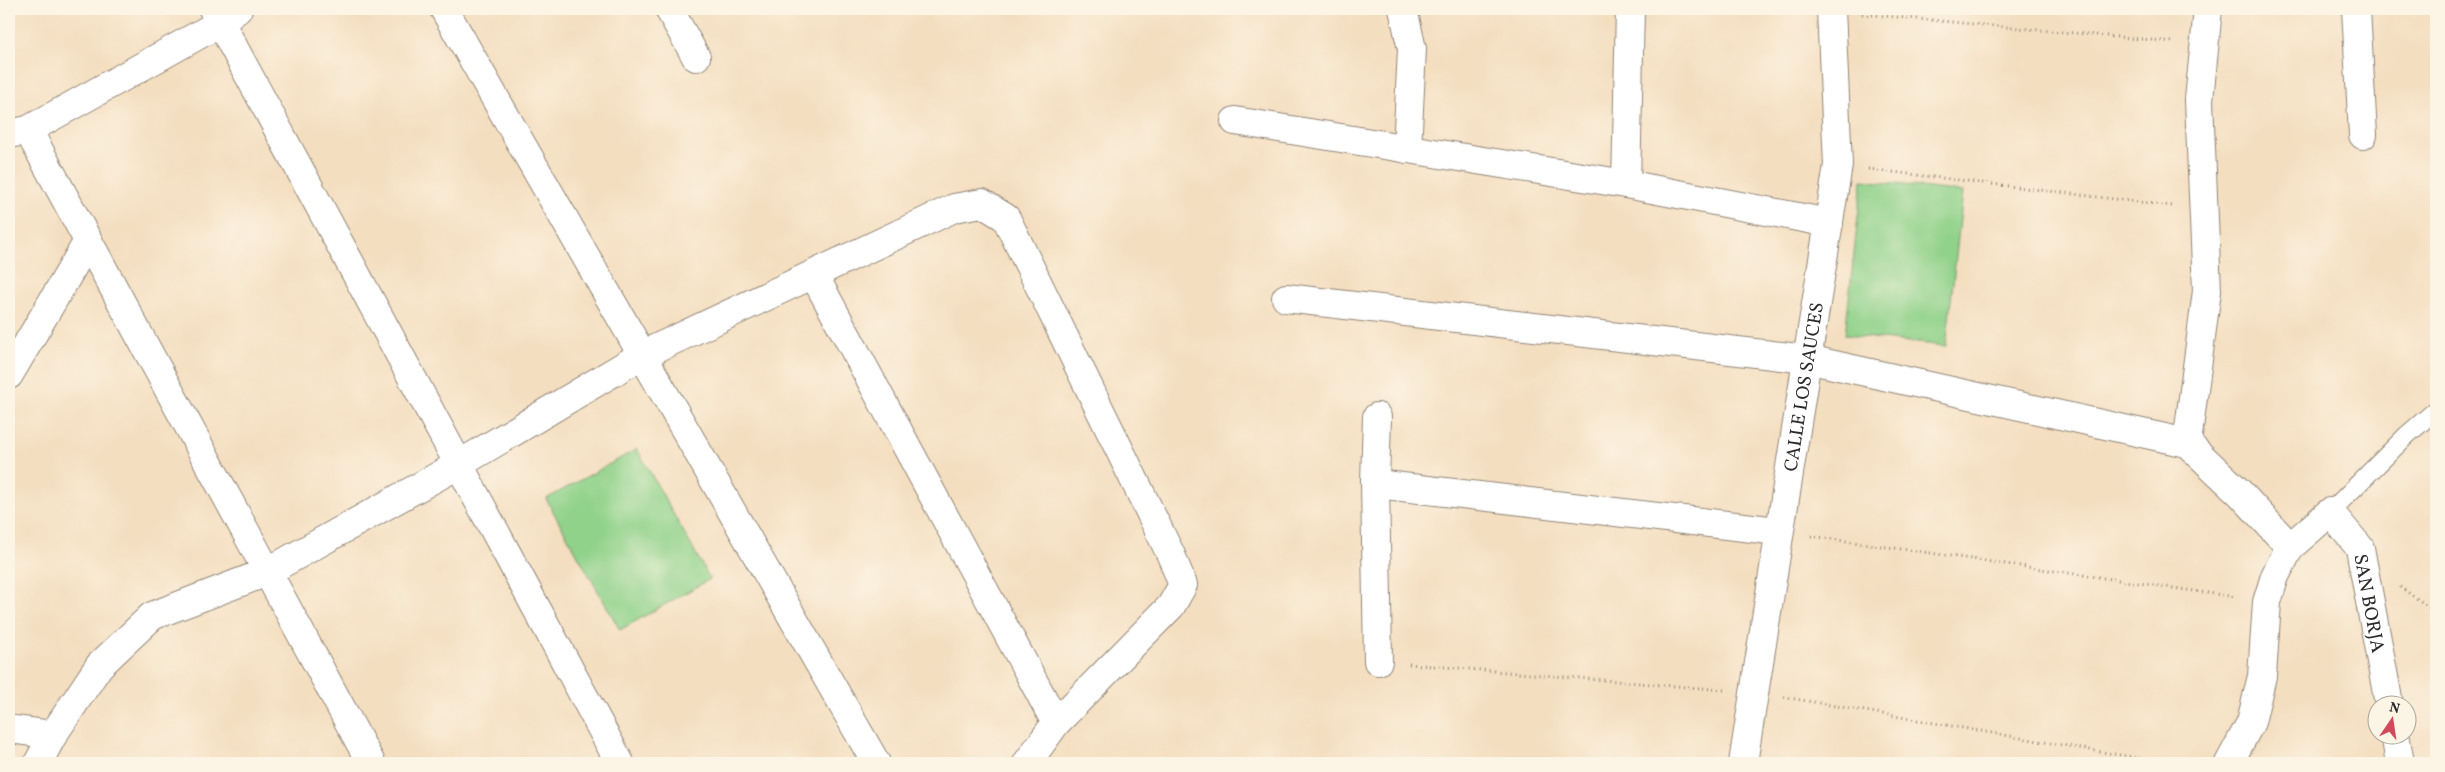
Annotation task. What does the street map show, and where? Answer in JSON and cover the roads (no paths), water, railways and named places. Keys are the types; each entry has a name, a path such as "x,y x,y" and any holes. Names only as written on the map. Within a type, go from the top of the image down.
{"street":[{"path":"444,9 876,763"},
{"path":"669,9 696,58"},
{"path":"1403,9 1412,49 1407,149"},
{"path":"1626,184 1630,9"},
{"path":"2187,443 2207,291 2199,100 2208,9"},
{"path":"2356,9 2363,135"},
{"name":"CALLE LOS SAUCES","path":"1743,763 1756,692 1778,531 1838,165 1831,10"},
{"path":"371,763 88,241 18,132 223,14 458,465 620,763"},
{"path":"1235,121 1626,184 1828,223"},
{"path":"38,763 53,735 99,666 152,616 267,572 458,465 642,355 954,208 982,202 1006,218 1172,555 1183,585 1171,606 1056,723 1028,763"},
{"path":"9,375 88,241"},
{"path":"814,275 1056,723"},
{"path":"1286,298 1807,358 2187,443 2240,492 2290,547"},
{"path":"1377,417 1375,481 1378,661"},
{"path":"1375,481 1385,484 1778,531"},
{"path":"2229,763 2251,722 2262,676 2267,602 2275,576 2290,547 2330,512"},
{"name":"SAN BORJA","path":"2330,512 2360,548 2387,694"},
{"path":"9,729 53,735"},
{"path":"2396,744 2400,763"}],"lane":[{"path":"2330,512 2436,410"}]}
